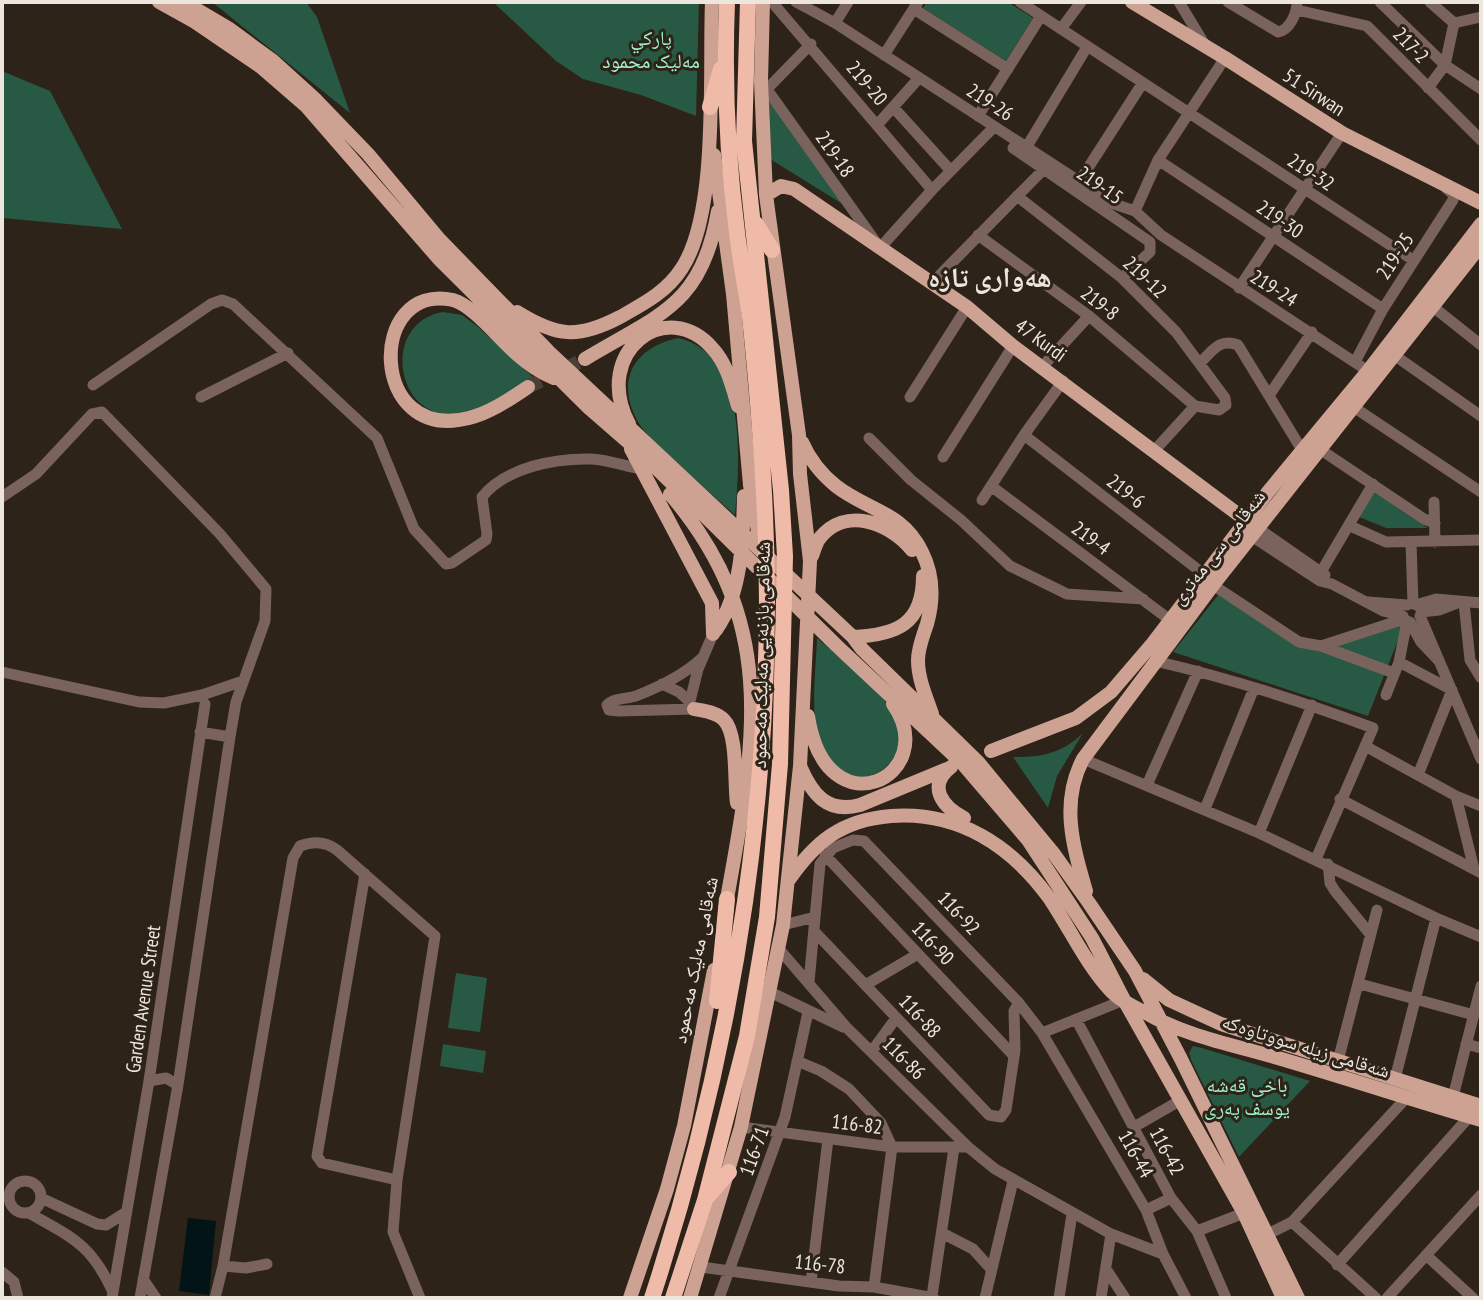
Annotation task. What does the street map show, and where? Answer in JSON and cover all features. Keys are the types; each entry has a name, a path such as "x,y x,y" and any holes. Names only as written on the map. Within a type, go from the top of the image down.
{"highway":[{"name":"شەقامی بازنەیی مەلیک مەحمود","path":"652,1298 721,1042 753,839 764,714 766,566 762,452 750,315 730,165 725,56 727,2"},
{"name":"شەقامی بازنەیی مەلیک مەحمود","path":"673,1298 705,1200 747,1036 767,917 776,810 784,656 785,556 780,475 744,141 748,2"},
{"path":"746,54 761,22"},
{"path":"710,107 725,56"},
{"path":"751,215 772,250"},
{"path":"702,1120 723,958 727,899"},
{"path":"747,1036 764,1014"},
{"path":"705,1200 729,1172"}],"main road":[{"path":"159,2 195,22 261,67 306,106 564,383 630,436"},
{"path":"184,2 228,28 273,61 316,100 368,154 444,254 491,293 630,436 830,627 882,687 962,763 1028,840 1073,906 1244,1213 1276,1268 1298,1298"},
{"path":"491,293 547,329 585,332 608,323 663,290 687,259 699,227 710,107 712,2"},
{"path":"690,1298 741,1127 779,949 800,766 810,561 799,435 766,195 763,2"},
{"name":"51 Sirwan","path":"1132,2 1342,133 1481,203"},
{"path":"710,107 733,294 754,512 766,566"},
{"name":"47 Kurdi","path":"766,195 777,187 790,187 967,307 1013,346 1063,381 1253,529"},
{"path":"585,359 674,305 690,288 707,259 720,199"},
{"name":"شەقامی سی مەتری","path":"1297,468 1302,450 1362,366 1481,224"},
{"name":"شەقامی سی مەتری","path":"991,751 1068,722 1091,709 1111,692 1170,620 1253,529 1297,468 1321,450 1432,306 1475,263 1481,245"},
{"path":"528,387 506,402 469,418 455,421 424,415 396,391 390,367 395,329 415,307 432,300 452,300 468,308 533,368 564,383"},
{"path":"713,634 712,603 630,436 618,392 620,367 636,342 653,331 674,329 693,333 715,351 726,371 747,432"},
{"path":"799,435 820,472 838,488 896,519 922,551 931,572 933,599 919,648 919,676 933,718"},
{"path":"713,634 724,617 743,547 748,458"},
{"path":"646,466 732,534"},
{"name":"شەقامی مەلیک مەحمود","path":"630,1298 667,1189 684,1126 741,827 751,712 748,656 733,595 716,557 696,526 646,466"},
{"path":"810,561 819,539 848,521 872,522 889,528 916,554 924,577 919,609 909,622 889,633 853,637"},
{"name":"شەقامی سی مەتری","path":"1089,903 1069,815 1074,780 1083,759 1103,729 1155,661 1209,580"},
{"path":"830,627 853,637 978,762 1054,854 1135,971 1266,1235 1283,1298"},
{"path":"804,689 814,745 822,762 843,780 872,782 897,767 906,744 900,713 882,687"},
{"path":"691,707 719,716 730,729 741,827"},
{"path":"1091,709 1086,718 1087,725 1095,732 1103,729"},
{"path":"800,766 815,796 833,806 847,808 949,768 940,790 946,808 1005,843 1073,906"},
{"path":"788,882 813,848 848,826 907,815 951,821 994,845 1032,878 1108,989 1124,1000"},
{"name":"شەقامی زیلە سووتاوەکە","path":"1135,971 1169,1000 1221,1024 1407,1097 1475,1118"},
{"name":"شەقامی زیلە سووتاوەکە","path":"1124,1000 1160,1021 1206,1036 1314,1061 1338,1061 1481,1106"},
{"path":"1160,1021 1177,1016 1221,1024"},
{"path":"1155,1054 1155,1037 1160,1021"},
{"path":"1181,1059 1187,1044 1195,1038 1206,1036"}],"street":[{"name":"219-20","path":"772,2 811,44 932,190"},
{"name":"219-26","path":"796,2 835,23 978,116 992,129 1114,204 1135,211 1161,235"},
{"path":"835,23 848,2"},
{"name":"219-32","path":"1020,2 1413,260"},
{"path":"1061,29 1081,2"},
{"path":"1179,2 1205,45"},
{"path":"1228,2 1278,32 1287,27 1297,6"},
{"path":"1380,2 1445,65 1481,89"},
{"path":"1430,2 1454,23"},
{"path":"884,55 916,5 1008,69"},
{"name":"217-2","path":"1297,6 1367,26 1481,140"},
{"path":"978,116 1041,16"},
{"path":"1454,23 1481,17"},
{"path":"1428,88 1445,65 1454,23"},
{"path":"764,85 811,44"},
{"path":"1026,148 1087,47"},
{"path":"1135,211 1158,160 1225,58"},
{"path":"878,124 919,78"},
{"path":"1079,182 1142,84"},
{"name":"219-18","path":"764,85 880,248"},
{"path":"893,107 951,171"},
{"path":"880,248 992,129"},
{"name":"219-15","path":"992,129 1150,242 1150,252 1122,278"},
{"path":"1239,288 1342,133"},
{"name":"219-30","path":"1158,160 1383,309"},
{"path":"932,283 1044,169"},
{"name":"219-25","path":"1362,366 1383,309 1453,200 1452,192 1432,179"},
{"name":"219-12","path":"1017,196 1122,278 1176,332 1225,398 1226,405 1219,410 1195,406"},
{"name":"219-8","path":"978,235 1089,316 1195,406"},
{"name":"219-24","path":"1161,235 1362,366"},
{"path":"93,385 211,304 222,300 233,304 377,438 414,529 446,564 486,540 482,497 504,478 555,461 594,459 646,466"},
{"path":"1432,306 1481,345"},
{"path":"910,397 967,307"},
{"path":"1042,367 1089,316"},
{"path":"1270,394 1312,332"},
{"path":"1201,362 1221,342 1238,345 1302,450"},
{"path":"943,457 1013,346"},
{"path":"201,397 288,353"},
{"path":"1394,355 1481,416"},
{"path":"982,500 1063,381"},
{"path":"1154,451 1195,406"},
{"path":"1355,408 1481,492"},
{"path":"2,497 36,474 92,414 102,412 220,534 266,589 265,621 236,702 178,1085 140,1298"},
{"name":"219-6","path":"1024,435 1209,580 1299,642 1397,668 1452,690"},
{"path":"869,438 911,480 961,520 1010,566 1067,594 1143,599"},
{"path":"1321,450 1424,519 1435,523"},
{"path":"1321,572 1373,484"},
{"name":"219-4","path":"991,486 1170,620"},
{"path":"1434,502 1435,542"},
{"path":"1350,526 1386,542 1481,540"},
{"path":"1253,529 1321,572 1332,584"},
{"path":"1253,529 1320,581 1368,602 1411,613 1439,662 1481,759"},
{"path":"1386,695 1397,668 1411,613 1411,542"},
{"path":"1321,646 1411,613 1436,599 1481,603"},
{"path":"1460,603 1470,660 1480,674"},
{"path":"691,707 702,658 713,634"},
{"path":"691,707 619,711 607,707 611,700 636,696 662,684 702,658"},
{"path":"1155,661 1312,705 1373,728 1316,859"},
{"path":"1147,785 1198,671"},
{"path":"2,672 139,702 164,703 202,695 243,681"},
{"path":"662,684 679,692 691,707"},
{"path":"1205,809 1254,688"},
{"path":"1418,775 1452,690"},
{"name":"Garden Avenue Street","path":"113,1296 149,1081 205,704"},
{"path":"1259,833 1312,705"},
{"path":"200,732 230,737"},
{"path":"1365,746 1456,796 1481,806"},
{"path":"1083,759 1259,833 1481,937"},
{"path":"1456,796 1477,871"},
{"path":"1340,799 1477,871"},
{"name":"116-92","path":"825,855 857,839 867,843 1019,1003 1042,1033"},
{"path":"215,1298 294,853 305,844 325,843 337,850 435,936 397,1180 393,1232 420,1298"},
{"path":"809,982 819,869 825,855"},
{"name":"116-90","path":"825,855 1014,1056"},
{"path":"1328,864 1330,883 1370,934"},
{"path":"365,874 317,1156 322,1163 397,1180"},
{"path":"1338,1061 1377,910"},
{"path":"783,925 815,917"},
{"path":"1395,1079 1436,918"},
{"name":"116-88","path":"814,931 989,1115 998,1118 1006,1110 1014,1056"},
{"name":"116-86","path":"779,949 847,1028 968,1147 1013,1181 1072,1214 1111,1234 1163,1254"},
{"path":"867,984 918,954"},
{"path":"1360,984 1474,1015"},
{"path":"770,992 847,1028"},
{"path":"1453,1097 1480,993"},
{"path":"1042,1033 1124,1000"},
{"path":"1014,1056 1013,1013 1019,1003"},
{"name":"116-71","path":"719,1298 788,1109 808,1012"},
{"path":"872,1051 896,1018"},
{"name":"116-42","path":"1076,1019 1171,1198 1197,1231 1226,1298"},
{"name":"116-44","path":"1042,1033 1146,1210 1163,1254 1186,1298"},
{"path":"1466,1044 1481,1048"},
{"path":"797,1061 821,1071 849,1089 881,1123 892,1147 874,1287"},
{"path":"149,1081 161,1078 178,1085"},
{"path":"1266,1235 1292,1222 1407,1097"},
{"path":"1134,1127 1181,1100"},
{"path":"1337,1265 1475,1118"},
{"name":"116-82","path":"741,1127 892,1147 968,1147"},
{"path":"811,1282 828,1139"},
{"path":"933,1297 954,1148"},
{"path":"113,1296 97,1261 84,1245 6,1202 10,1191 23,1181 34,1183 41,1198 97,1224 106,1225 125,1213"},
{"path":"985,1298 1013,1181"},
{"path":"1387,1298 1481,1195"},
{"path":"29,1213 38,1207 41,1198"},
{"path":"1146,1210 1171,1198"},
{"path":"1197,1231 1244,1213"},
{"path":"1059,1298 1072,1214"},
{"path":"1292,1222 1376,1298"},
{"path":"942,1233 973,1249 991,1269"},
{"path":"1101,1298 1111,1234"},
{"path":"1426,1255 1472,1297 1481,1285"},
{"path":"223,1266 246,1268 267,1264"},
{"name":"116-78","path":"701,1267 811,1282 838,1292 874,1287 933,1297"},
{"path":"1106,1269 1125,1298"},
{"path":"2,1272 14,1282 18,1298"},
{"path":"143,1278 156,1298"}],"green space":[{"path":"212,2 306,2 317,17 350,113"},
{"name":"پارکي مەليک محمود","path":"493,2 699,2 696,116 641,95 583,79 556,61"},
{"path":"927,2 1008,2 1033,18 1006,61 923,8"},
{"path":"2,71 50,91 122,229 2,218"},
{"path":"767,99 849,208 770,159"},
{"path":"443,312 462,315 533,377 481,409 443,414 426,408 414,396 406,381 402,364 404,347 412,331 424,319"},
{"path":"678,338 701,348 717,365 728,387 738,439 735,515 650,437 632,410 628,382 639,359 662,343"},
{"path":"1374,487 1399,509 1428,528 1386,528 1359,517"},
{"path":"1219,594 1310,647 1404,625 1368,716 1173,652"},
{"path":"817,638 867,682 892,711 899,731 898,748 891,762 879,772 865,777 850,776 836,769 824,754 814,712"},
{"path":"1083,733 1057,776 1048,808 1013,757 1051,753 1067,746"},
{"path":"456,973 487,978 480,1032 448,1028"},
{"path":"443,1044 486,1051 483,1073 440,1066"},
{"name":"باخی قەشە یوسف پەری","path":"1193,1046 1310,1081 1239,1157 1191,1060 1189,1053"}],"shaded area":[{"path":"188,1218 216,1221 209,1295 179,1291"}],"tunnel":[{"path":"528,387 585,359"}],"district":[{"name":"هەواری تازە","path":"990,277"}]}
